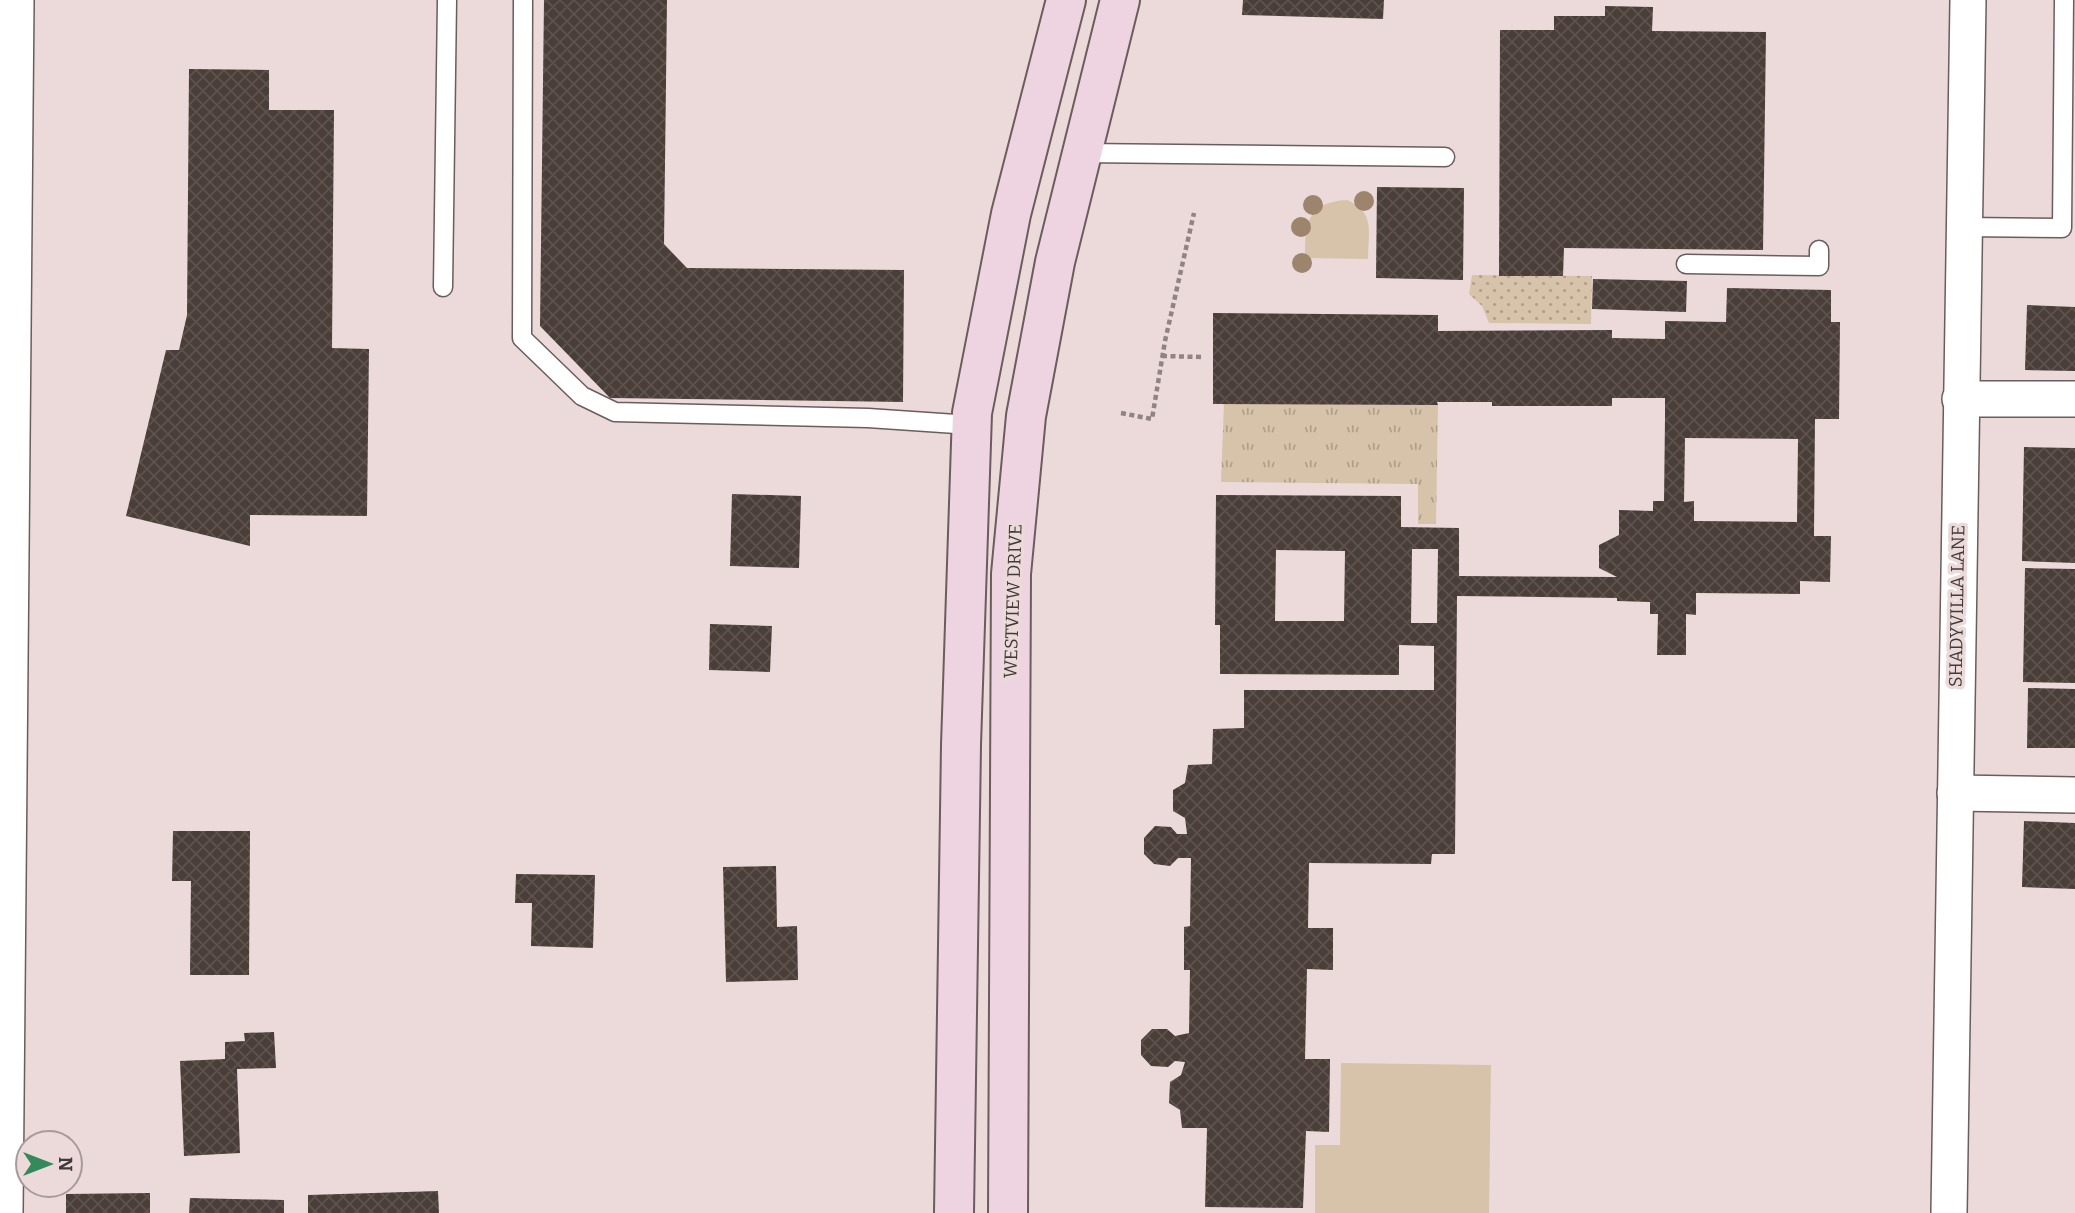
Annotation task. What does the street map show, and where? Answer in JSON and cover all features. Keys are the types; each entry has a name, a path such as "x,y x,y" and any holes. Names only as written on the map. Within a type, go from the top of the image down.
{"main road":[{"path":"954,1213 961,745 972,419 1004,250 1066,0"},
{"name":"WESTVIEW DRIVE","path":"1008,1213 1011,574 1026,416 1055,262 1120,0"},
{"path":"1004,250 1055,262"},
{"path":"972,419 1026,416"},
{"path":"957,1046 1008,1046"}],"street":[{"path":"5,1213 5,616 16,0"},
{"name":"SHADYVILLA LANE","path":"1949,1213 1968,0"},
{"path":"1961,399 2075,399"},
{"path":"1955,793 2075,795"}],"lane":[{"path":"443,287 447,0"},
{"path":"523,0 522,338 582,396 615,412 972,419"},
{"path":"1964,227 2063,228 2064,0"},
{"path":"1082,153 1445,157"},
{"path":"1686,264 1819,266 1819,250"}],"path":[{"path":"1121,413 1152,418 1162,356 1194,213"},
{"path":"1162,356 1202,357"}],"green space":[{"path":"1347,200 1363,211 1366,217 1369,232 1368,259 1305,258 1307,226 1311,217 1323,205"},
{"path":"1472,275 1592,276 1591,324 1489,323 1482,306 1469,294"},
{"path":"1224,403 1438,405 1436,524 1418,524 1418,484 1221,482"},
{"path":"1341,1063 1491,1065 1489,1213 1315,1213 1315,1145 1340,1145"}],"building":[{"path":"544,0 667,0 664,244 687,268 904,270 903,402 610,398 540,326"},
{"path":"1243,0 1384,0 1383,19 1242,15"},
{"path":"1605,6 1653,7 1652,31 1766,32 1763,250 1564,248 1563,276 1499,276 1500,30 1554,30 1554,16 1605,16"},
{"path":"189,69 269,70 269,110 334,110 332,348 369,349 367,516 250,515 250,546 126,516 166,350 179,350 187,315"},
{"path":"1377,187 1464,188 1463,280 1376,278"},
{"path":"1593,279 1687,281 1686,312 1592,309"},
{"path":"1727,288 1831,290 1831,322 1840,322 1839,419 1815,419 1814,536 1831,536 1830,582 1800,581 1800,594 1696,593 1696,615 1686,614 1686,655 1657,655 1658,614 1650,614 1650,602 1617,601 1617,598 1457,596 1455,854 1432,854 1431,864 1309,863 1308,928 1333,928 1333,970 1307,969 1305,1059 1330,1059 1329,1132 1306,1131 1303,1208 1205,1207 1207,1128 1182,1128 1180,1110 1169,1103 1170,1082 1181,1075 1185,1062 1175,1061 1168,1067 1151,1066 1141,1055 1141,1040 1152,1029 1167,1029 1175,1036 1189,1033 1190,970 1184,970 1184,927 1190,926 1191,858 1178,858 1170,866 1154,864 1144,854 1144,838 1155,826 1171,827 1177,834 1187,834 1185,818 1173,811 1173,790 1185,783 1188,765 1212,764 1213,729 1244,728 1244,690 1434,690 1434,646 1399,645 1399,675 1220,674 1220,625 1215,625 1216,495 1401,496 1401,527 1459,528 1459,576 1617,577 1599,568 1599,545 1619,535 1619,510 1653,511 1653,501 1664,501 1665,418 1665,398 1612,398 1612,406 1492,406 1492,402 1437,402 1438,405 1213,404 1213,313 1438,315 1438,331 1612,330 1612,338 1665,339 1665,321 1726,322","holes":["1685,438 1798,439 1797,522 1694,521 1694,501 1684,502","1412,549 1438,549 1437,623 1411,623","1276,550 1345,551 1344,621 1275,621"]},
{"path":"2027,305 2075,307 2075,371 2025,370"},
{"path":"2024,447 2075,448 2075,563 2022,561"},
{"path":"732,494 801,496 799,568 730,566"},
{"path":"2025,568 2075,569 2075,683 2023,682"},
{"path":"710,624 772,626 770,672 709,670"},
{"path":"2028,688 2075,689 2075,748 2027,748"},
{"path":"2024,821 2075,823 2075,889 2022,887"},
{"path":"173,831 250,831 249,975 190,975 191,881 172,881"},
{"path":"776,866 777,927 797,926 798,980 726,982 723,867"},
{"path":"516,874 595,875 593,948 531,946 532,903 515,903"},
{"path":"274,1032 276,1068 237,1069 240,1153 184,1156 180,1061 225,1059 225,1042 245,1041 244,1033"},
{"path":"438,1191 439,1213 308,1213 308,1195"},
{"path":"150,1193 150,1213 66,1213 66,1199 84,1199 84,1194"},
{"path":"190,1198 284,1200 284,1213 189,1213"}]}
